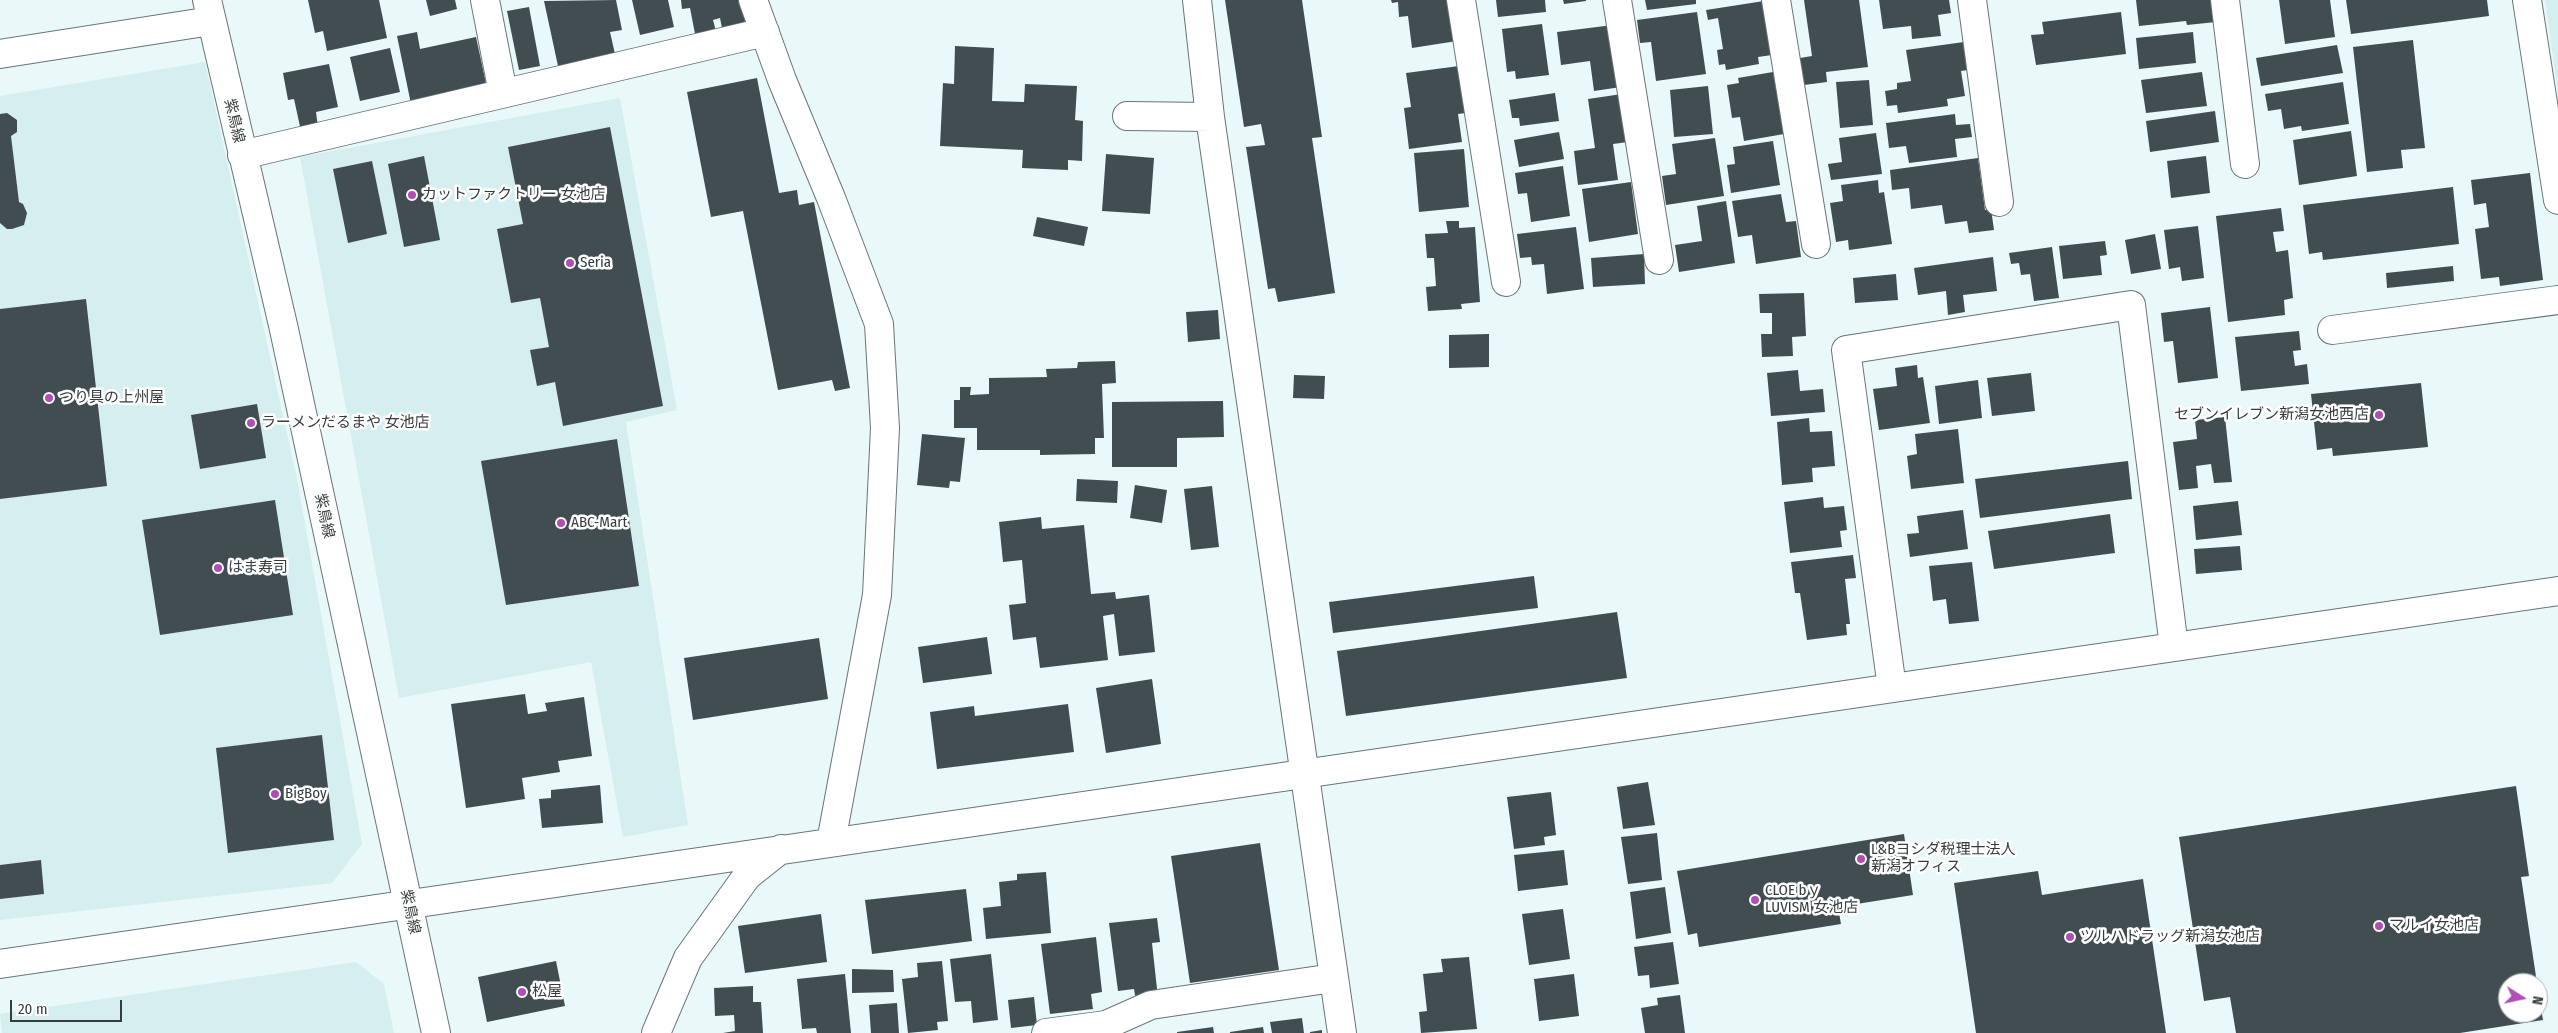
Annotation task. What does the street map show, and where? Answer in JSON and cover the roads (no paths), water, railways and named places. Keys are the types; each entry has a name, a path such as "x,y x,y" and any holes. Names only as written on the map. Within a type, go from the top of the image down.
{"street":[{"path":"485,0 503,93"},
{"path":"753,0 879,324 885,428 877,595 831,842"},
{"path":"1197,0 1210,118 1342,1033"},
{"path":"1461,0 1506,282"},
{"path":"1617,0 1659,260"},
{"path":"1776,0 1816,244"},
{"path":"1972,0 1999,202"},
{"path":"2225,0 2245,164"},
{"path":"2527,0 2558,200"},
{"path":"0,54 209,11"},
{"name":"紫鳥線","path":"209,11 283,325 436,1033"},
{"path":"242,154 765,32"},
{"path":"1127,116 1210,118"},
{"path":"2332,330 2558,300"},
{"path":"1892,688 1846,350 2131,306 2174,647"},
{"path":"0,964 782,848 2558,591"},
{"path":"656,1033 688,958 747,876 782,848"},
{"path":"1046,1033 1106,1025 1152,1005 1333,978"}],"place":[{"name":"カットファクトリー 女池店","path":"412,195"},
{"name":"Seria","path":"570,263"},
{"name":"つり具の上州屋","path":"49,398"},
{"name":"セブンイレブン新潟女池西店","path":"2379,415"},
{"name":"ラーメンだるまや 女池店","path":"251,423"},
{"name":"ABC-Mart","path":"561,523"},
{"name":"はま寿司","path":"218,568"},
{"name":"BigBoy","path":"275,794"},
{"name":"L&Bヨシダ税理士法人 新潟オフィス","path":"1861,859"},
{"name":"CLOE bｙ LUVISM 女池店","path":"1755,900"},
{"name":"マルイ女池店","path":"2379,926"},
{"name":"ツルハドラッグ新潟女池店","path":"2070,937"},
{"name":"松屋","path":"522,992"}]}
